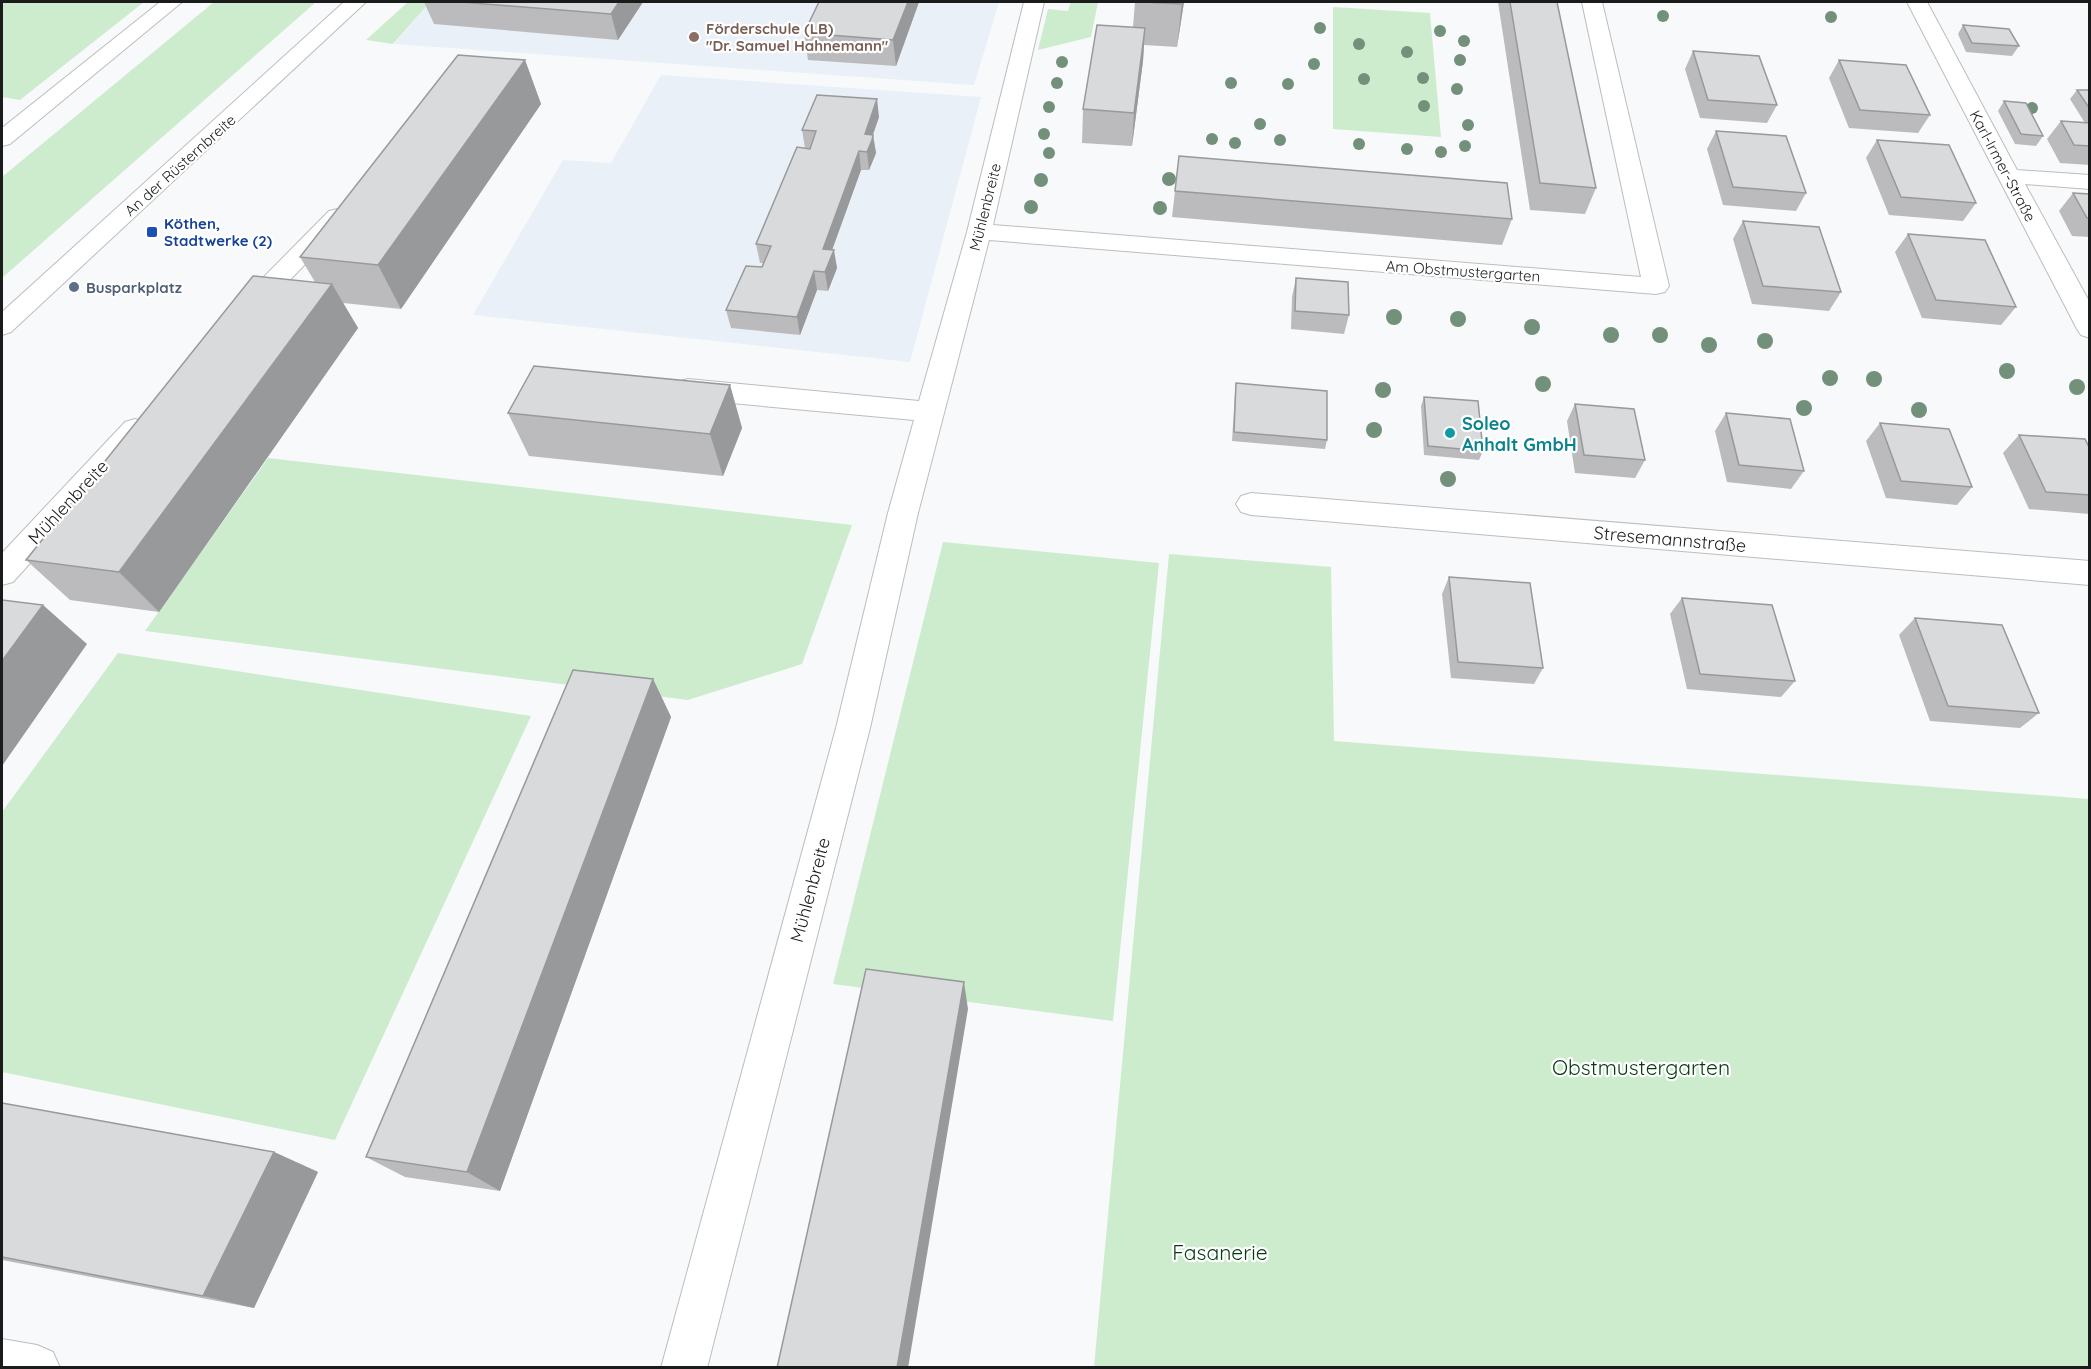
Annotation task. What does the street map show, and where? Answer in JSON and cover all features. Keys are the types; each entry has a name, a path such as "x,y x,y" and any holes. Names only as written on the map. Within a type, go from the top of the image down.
{"street":[{"path":"2,139 172,2"},
{"name":"An der Rüsternbreite","path":"2,326 356,2"},
{"name":"Mühlenbreite","path":"684,1368 853,728 903,513 979,232 1034,2"},
{"name":"Am Obstmustergarten","path":"979,232 1656,286 1592,2"},
{"name":"Karl-Irmer-Straße","path":"1917,2 2090,329"},
{"path":"9,109 34,113"},
{"path":"2008,176 2090,182"},
{"path":"233,324 354,200"},
{"path":"662,386 931,412"},
{"name":"Mühlenbreite","path":"2,573 153,410"},
{"name":"Stresemannstraße","path":"1251,504 2090,573"},
{"path":"2,1362 37,1368"}],"shaded area":[{"name":"Förderschule (LB) \"Dr. Samuel Hahnemann\"","path":"430,2 999,2 974,85 394,44"},
{"path":"661,75 981,97 910,362 473,315 563,160 611,163"}],"green space":[{"path":"2,2 144,2 20,100 2,97"},
{"path":"214,2 316,2 2,278 2,177"},
{"path":"408,2 430,2 393,44 366,40"},
{"path":"1071,2 1098,2 1091,37 1038,50 1048,9 1068,11"},
{"path":"1333,7 1430,13 1441,137 1333,129"},
{"path":"268,458 852,525 802,664 688,700 145,631"},
{"path":"943,542 1159,563 1113,1021 833,984"},
{"name":"Obstmustergarten","path":"1169,554 1331,567 1334,741 2089,799 2089,1367 1094,1367"},
{"path":"118,653 531,716 335,1140 2,1072 2,812"}],"building":[{"path":"461,2 619,2 611,14"},
{"path":"819,2 908,2 893,40 804,33"},
{"path":"1144,2 1182,2 1181,4"},
{"path":"1510,2 1557,2 1596,188 1540,183"},
{"path":"1097,25 1145,28 1134,113 1083,109"},
{"path":"1963,25 2009,29 2019,46 1972,43"},
{"path":"1693,51 1759,56 1777,105 1708,100"},
{"path":"458,55 525,60 378,265 300,257"},
{"path":"1839,60 1906,65 1930,115 1860,110"},
{"path":"2077,90 2090,90 2090,109"},
{"path":"817,95 877,99 865,134 873,135 872,140 867,152 859,151 823,249 834,250 825,272 814,271 797,317 726,310 746,266 762,267 771,246 756,244 797,147 810,149 816,131 802,130"},
{"path":"2004,101 2026,103 2043,136 2021,134"},
{"path":"2061,121 2090,123 2090,146 2074,145"},
{"path":"1716,131 1786,136 1806,193 1733,187"},
{"path":"1877,140 1949,145 1976,203 1901,197"},
{"path":"1179,156 1507,183 1512,219 1175,191"},
{"path":"2073,193 2090,194 2090,218 2087,218"},
{"path":"1743,221 1819,227 1841,292 1763,286"},
{"path":"1908,234 1985,240 2016,307 1936,300"},
{"path":"253,276 332,284 119,572 26,560"},
{"path":"1296,278 1348,282 1349,315 1295,311"},
{"path":"534,366 730,385 710,434 508,413"},
{"path":"1236,383 1327,391 1327,440 1234,432"},
{"name":"Soleo Anhalt GmbH","path":"1424,397 1478,401 1483,451 1428,446"},
{"path":"1575,404 1634,409 1645,460 1584,455"},
{"path":"1726,413 1790,419 1804,471 1739,465"},
{"path":"1880,423 1949,429 1972,487 1901,481"},
{"path":"2019,435 2085,439 2090,449 2090,495 2046,492"},
{"path":"1449,577 1530,583 1543,668 1458,662"},
{"path":"1682,598 1772,605 1795,681 1700,674"},
{"path":"2,600 43,605 2,661"},
{"path":"1915,618 2002,625 2039,713 1948,706"},
{"path":"573,670 653,679 467,1172 366,1157"},
{"path":"866,969 964,982 897,1368 777,1368"},
{"path":"2,1103 274,1152 203,1296 2,1257"}],"place":[{"name":"Förderschule (LB) \"Dr. Samuel Hahnemann\"","path":"694,37"},
{"name":"Köthen, Stadtwerke (2)","path":"152,232"},
{"name":"Busparkplatz","path":"74,287"},
{"name":"Soleo Anhalt GmbH","path":"1450,433"}],"park label":[{"name":"Fasanerie","path":"1220,1252"}]}
